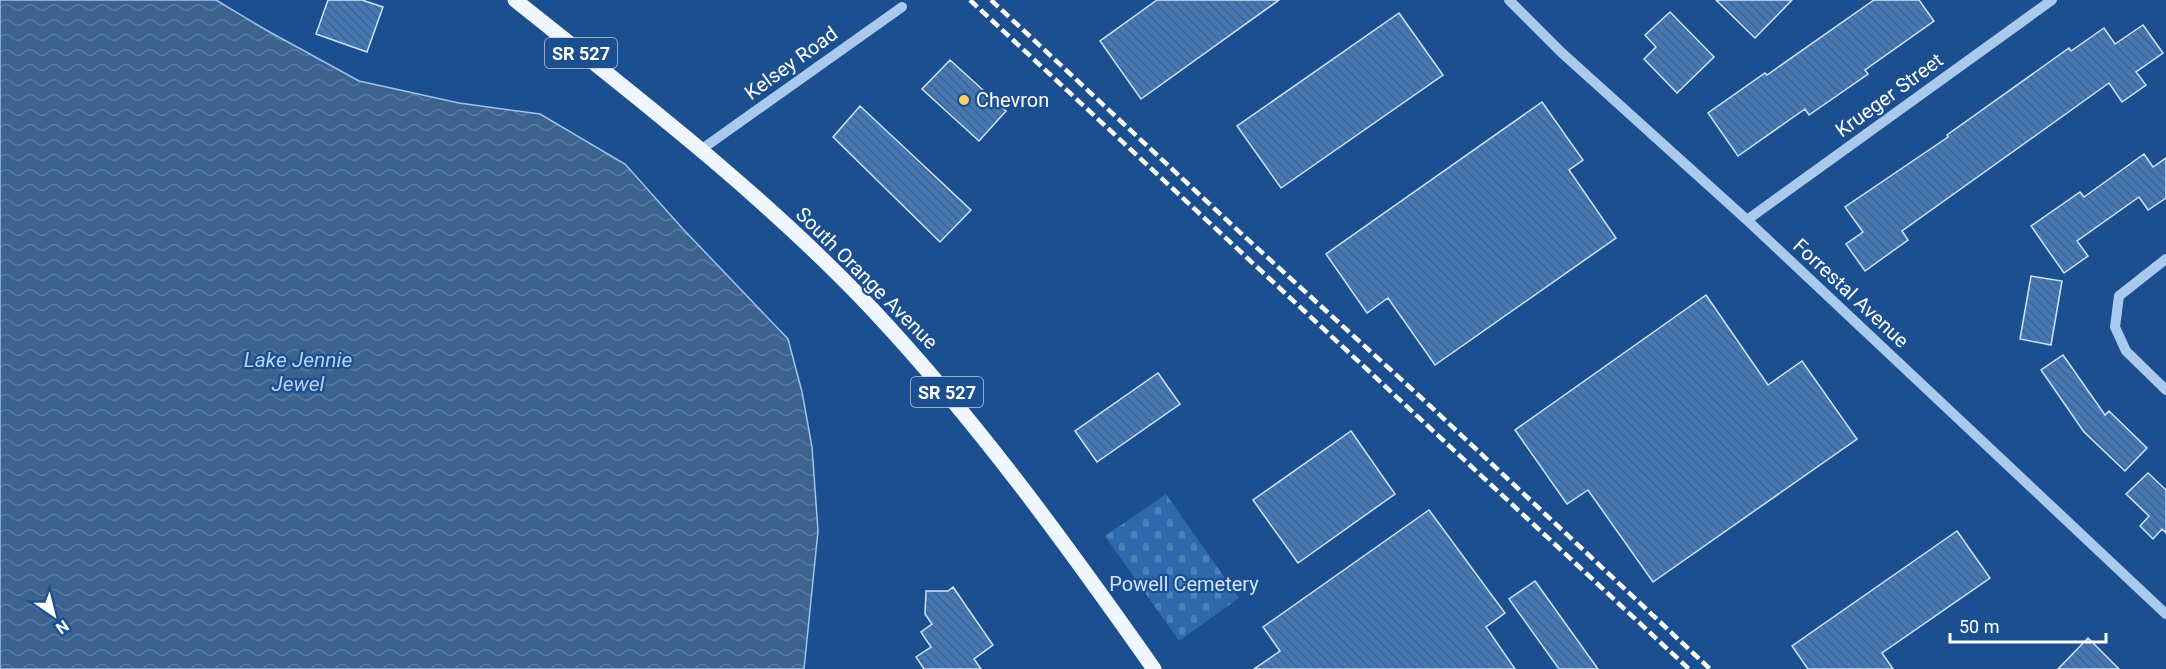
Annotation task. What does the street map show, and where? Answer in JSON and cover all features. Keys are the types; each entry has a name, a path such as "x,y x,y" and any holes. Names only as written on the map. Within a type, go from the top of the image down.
{"main road":[{"name":"South Orange Avenue","path":"515,0 702,149 807,244 870,307 936,379 990,445 1057,532 1154,669"}],"street":[{"name":"Forrestal Avenue","path":"1509,0 1561,52 1747,220 2166,614"},
{"name":"Krueger Street","path":"1747,220 2052,0"},
{"name":"Kelsey Road","path":"702,149 902,7"},
{"path":"2166,259 2119,296 2115,327 2126,351 2166,390"}],"green space":[{"name":"Powell Cemetery","path":"1166,494 1239,598 1179,641 1105,536"}],"water":[{"name":"Lake Jennie Jewel","path":"0,0 216,0 359,81 459,103 540,114 625,164 683,229 788,339 802,392 812,447 818,531 804,669 0,669"}],"building":[{"path":"328,0 362,0 383,7 367,52 316,34"},
{"path":"1157,0 1279,0 1141,99 1100,41"},
{"path":"1716,0 1792,0 1755,38"},
{"path":"1874,0 1919,0 1934,21 1865,70 1868,74 1809,115 1805,109 1738,156 1708,113"},
{"path":"1670,12 1714,57 1677,93 1644,59 1656,47 1645,35"},
{"path":"1399,13 1443,75 1281,188 1237,126"},
{"path":"2143,25 2163,53 2136,72 2146,85 2122,102 2109,83 1902,231 1908,240 1865,271 1846,244 1863,232 1845,207 1948,137 1947,135 2069,48 2071,51 2104,28 2115,44"},
{"name":"Chevron","path":"950,60 1006,111 979,141 922,89"},
{"path":"1542,102 1583,160 1569,170 1616,238 1435,365 1388,298 1367,313 1326,254"},
{"path":"860,106 971,210 940,242 833,137"},
{"path":"2144,154 2153,167 2166,158 2166,198 2148,210 2139,197 2077,241 2088,256 2064,273 2031,226 2080,192 2084,197"},
{"path":"2031,276 2062,281 2051,345 2020,339"},
{"path":"1706,295 1768,385 1802,361 1857,439 1653,582 1588,490 1567,504 1515,430"},
{"path":"2063,355 2105,415 2109,411 2147,448 2125,471 2084,432 2041,370"},
{"path":"1158,373 1180,404 1097,462 1075,431"},
{"path":"1351,431 1395,494 1298,563 1253,500"},
{"path":"2148,473 2166,490 2166,533 2162,529 2153,539 2140,526 2149,516 2126,494"},
{"path":"1429,510 1505,613 1486,627 1515,669 1254,669 1280,651 1263,627"},
{"path":"1957,531 1990,578 1882,653 1893,669 1808,669 1792,646"},
{"path":"1535,581 1598,669 1559,669 1509,599"},
{"path":"953,587 993,645 974,659 981,669 924,669 916,657 931,647 921,632 932,624 925,614 926,591 948,591"},
{"path":"2088,638 2119,669 2058,669"}],"railway":[{"path":"970,0 1689,669"},
{"path":"991,0 1427,403 1710,669"}],"place":[{"name":"Chevron","path":"964,100"}]}
